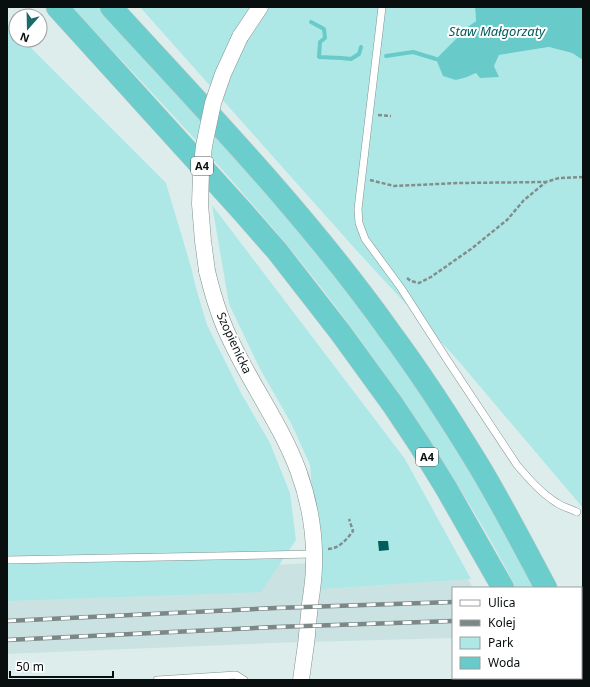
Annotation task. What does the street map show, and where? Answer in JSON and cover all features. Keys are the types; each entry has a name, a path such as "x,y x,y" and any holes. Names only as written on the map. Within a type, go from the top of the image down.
{"highway":[{"name":"A4","path":"57,7 242,210 282,257 340,332 393,405 419,444 502,587"},
{"path":"111,7 241,149 310,228 351,279 425,381 479,468 545,587"}],"street":[{"name":"Szopienicka","path":"260,7 240,37 223,74 213,103 204,146 200,204 207,271 218,309 229,337 282,436 298,470 310,515 314,552 313,577 302,680"}],"lane":[{"path":"382,7 358,209 359,223 365,239 401,288 517,465 528,479 552,500 577,512"},
{"path":"7,560 314,552"},
{"path":"157,680 236,675 244,680"},
{"path":"456,680 482,680"}],"path":[{"path":"362,178 394,186 459,183 546,182 559,178 583,177"},
{"path":"392,275 402,274 411,281 419,283 431,277 507,220 524,200 546,182"},
{"path":"314,552 333,549 346,540 353,531 349,519"}],"shaded area":[{"path":"455,556 472,587 452,587 452,638 272,643 7,654 7,597 272,565"}],"green space":[{"path":"71,7 101,7 240,157 358,303 451,437 536,587 515,587 499,555 442,460 354,331 316,281 269,224 214,160"},
{"path":"140,7 475,7 476,21 469,26 467,77 476,73 499,77 494,66 499,55 549,47 572,53 583,60 583,508 455,357 357,251"},
{"path":"7,24 8,48 31,48 166,183 207,325 241,393 270,443 290,493 296,540 261,592 7,601"},
{"path":"212,205 405,459 471,579 320,589 310,465 291,423 259,367 229,304"}],"water":[{"name":"Staw Małgorzaty","path":"475,7 583,7 583,60 572,53 549,47 499,55 494,66 499,77 480,78 476,73 456,80 443,76 436,59 476,21"}],"building":[{"path":"378,541 388,541 389,550 379,551"}],"waterway":[{"path":"311,22 324,29 325,38 320,42 319,57 351,59 359,54 361,47"},
{"path":"386,56 413,52 436,59"}],"railway":[{"path":"7,621 276,608 452,602"},
{"path":"7,640 276,627 452,621"}]}
